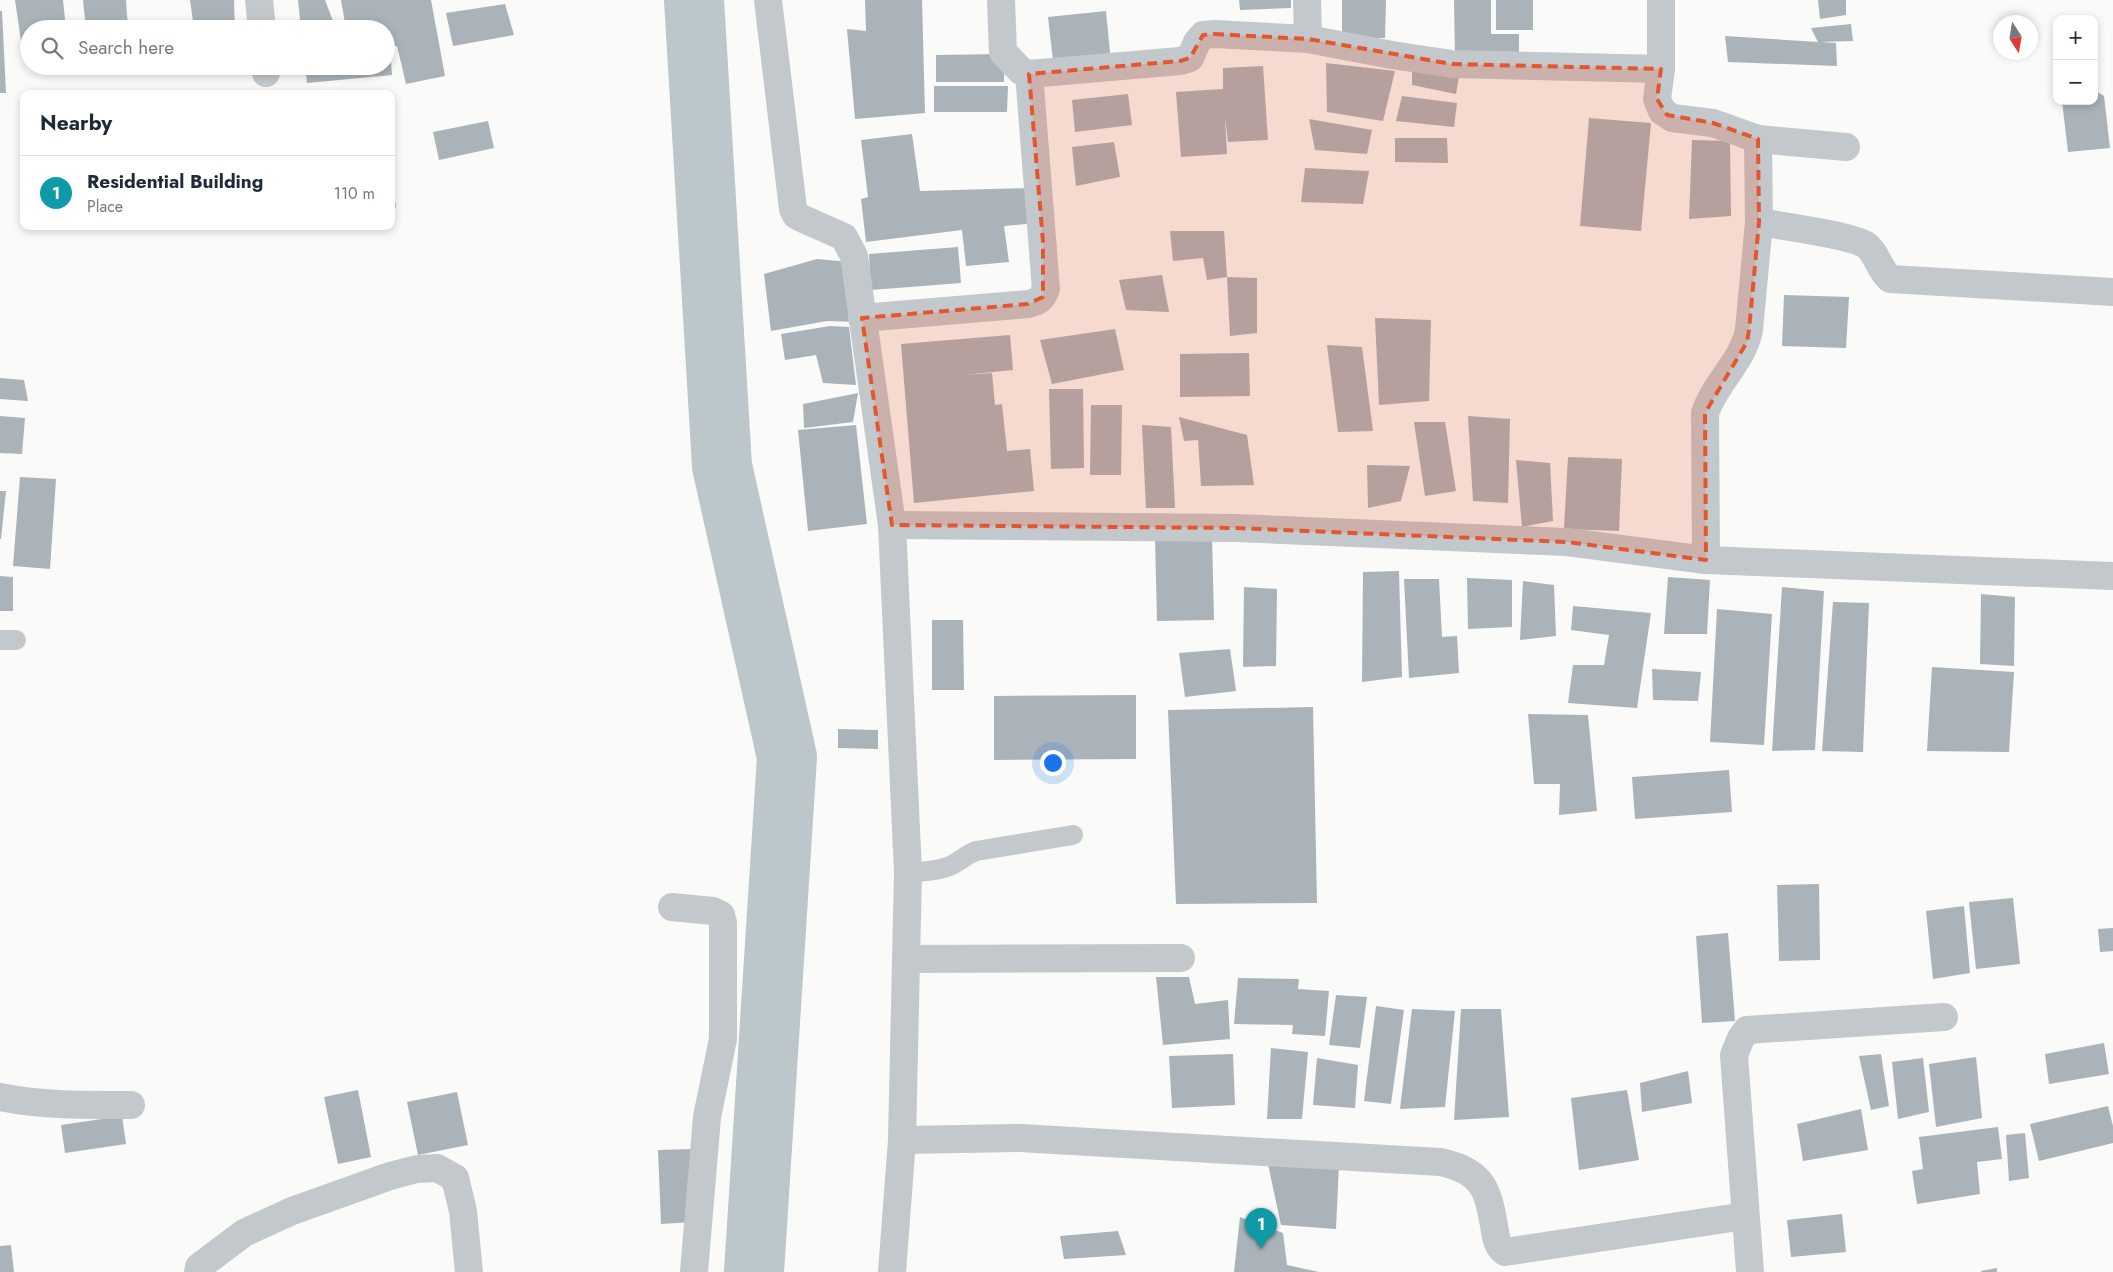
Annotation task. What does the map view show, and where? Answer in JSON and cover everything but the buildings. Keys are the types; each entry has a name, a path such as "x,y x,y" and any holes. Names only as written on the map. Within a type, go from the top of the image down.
{"street":[{"path":"260,0 261,20"},
{"path":"768,0 793,209 802,218 844,237 850,245 854,256 892,525 908,872 902,1140 892,1272"},
{"path":"1001,0 1003,52 1021,70 1029,74 1180,61 1190,58 1197,42 1203,35 1308,39 1452,64 1661,69"},
{"path":"1307,0 1308,39"},
{"path":"1661,0 1661,69 1658,98 1662,111 1667,115 1672,118 1713,123 1758,139 1846,147"},
{"path":"862,318 1028,304 1039,301 1043,297 1046,290 1043,242 1029,74"},
{"path":"1706,560 1705,413 1709,400 1747,342 1759,222 1758,139"},
{"path":"1759,222 1850,239 1865,244 1872,252 1883,273 1890,279 2113,292"},
{"path":"892,525 1236,528 1567,542 1706,560 2113,576"},
{"path":"672,907 713,911 721,915 723,923 723,1039 707,1117 694,1272"},
{"path":"907,959 1181,958"},
{"path":"1750,1272 1734,1055 1741,1038 1748,1030 1944,1016"},
{"path":"0,1097 77,1106 131,1105"},
{"path":"902,1140 1020,1138 1440,1162 1469,1171 1480,1180 1486,1189 1492,1209 1497,1241 1505,1252 1746,1216"},
{"path":"198,1272 199,1267 244,1233 292,1211 390,1176 417,1169 438,1168 455,1178 463,1211 469,1272"}],"lane":[{"path":"908,872 927,871 951,866 965,855 976,851 1073,834"}],"highlighted area":[{"path":"1214,34 1308,39 1452,64 1661,69 1657,99 1667,115 1713,123 1758,139 1759,222 1747,342 1705,413 1706,560 1567,542 1236,528 892,525 862,318 1028,304 1043,297 1043,242 1029,74 1180,61 1190,58 1203,35"}],"waterway":[{"path":"694,0 722,466 787,757 754,1272"}],"place":[{"name":"Residential Building","path":"1261,1249"}]}
